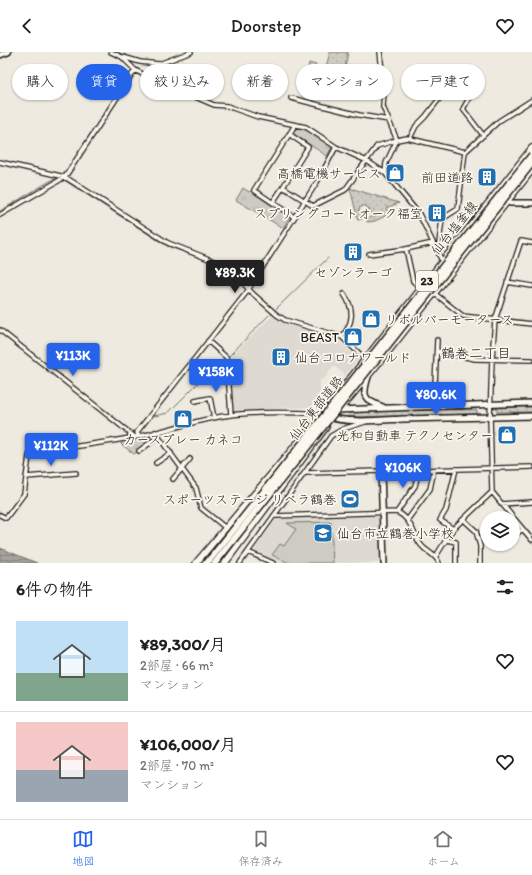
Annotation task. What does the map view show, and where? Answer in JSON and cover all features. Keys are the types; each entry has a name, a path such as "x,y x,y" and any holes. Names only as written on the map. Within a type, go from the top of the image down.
{"highway":[{"name":"仙台東部道路","path":"207,563 532,154"},
{"name":"仙台東部道路","path":"215,563 532,163"}],"main road":[{"name":"仙台塩釜線","path":"196,563 227,529 323,414 532,148"},
{"name":"仙台塩釜線","path":"225,563 333,418 368,377 532,170"}],"street":[{"path":"0,55 8,52"},
{"path":"111,52 140,62 159,64 191,52"},
{"path":"380,52 384,90 383,106 396,140 386,163 386,173"},
{"path":"122,56 135,70 163,86 214,105 227,106 258,117 306,127 336,146 367,160 386,173 419,214 442,261"},
{"path":"0,215 66,177 135,70"},
{"path":"410,138 416,126 451,84 466,93 468,100 463,109 483,135"},
{"path":"291,98 359,115 389,120"},
{"path":"438,251 442,219 458,209 464,152 500,122 532,100"},
{"path":"294,217 254,190 295,125"},
{"path":"273,202 308,146 290,134"},
{"path":"283,187 313,206 345,190 377,146 396,140 410,138 464,152"},
{"path":"136,436 137,432 248,289 317,182 336,146"},
{"path":"0,162 66,177 168,243 210,259 224,267 238,277 248,289 277,315 285,320 342,337 365,359"},
{"path":"507,201 510,203 532,203"},
{"path":"531,538 492,492 490,417 495,320 521,241 532,243"},
{"path":"369,254 406,249 432,243"},
{"path":"406,249 413,281 421,288"},
{"path":"507,282 532,286"},
{"path":"434,293 463,316 532,324"},
{"path":"342,337 349,328 352,315 348,300 344,294"},
{"path":"0,330 136,436"},
{"path":"434,407 437,340"},
{"path":"208,341 227,358 231,415"},
{"path":"436,351 475,359 532,360"},
{"path":"368,377 364,390 365,396 372,403 386,408"},
{"path":"195,401 210,398 214,418"},
{"path":"0,515 6,518 24,494 29,456 33,452 96,444 231,415 263,413 323,414 340,410 491,404 532,404"},
{"path":"323,414 342,420 532,416"},
{"path":"240,563 335,433 372,420"},
{"path":"155,432 196,488 202,508 227,529"},
{"path":"139,451 158,437"},
{"path":"156,463 171,453"},
{"path":"173,479 190,459"},
{"path":"306,473 532,467"},
{"path":"453,529 440,520 446,510 456,469"},
{"path":"397,512 415,486 419,470"},
{"path":"408,519 430,489 434,470"},
{"path":"381,471 384,563"},
{"path":"26,476 76,473"},
{"path":"436,556 453,529 492,492"},
{"path":"501,504 532,502"},
{"path":"275,516 397,512 408,519 422,546 436,556 439,563"},
{"path":"464,520 476,531 480,546 480,563"},
{"path":"447,540 456,542 456,563"},
{"path":"248,552 273,563"}],"shaded area":[{"path":"272,316 288,324 326,334 336,339 357,357 357,360 345,375 334,366 324,379 320,380 320,399 324,400 319,406 279,408 235,413 233,411 229,358"},
{"name":"仙台市立鶴巻小学校","path":"376,515 379,517 381,563 280,563 256,552 255,548 276,519"},
{"path":"0,548 32,561 37,563 0,563"}],"green space":[{"path":"330,52 348,52 346,64 327,64"},
{"path":"298,127 317,135 332,147 327,156 294,134 294,130"},
{"path":"243,188 288,216 289,218 283,228 236,200"},
{"path":"350,188 399,203 386,208 389,214 375,221 367,222 367,219 372,216 366,205 359,208 362,219 358,220"},
{"path":"532,407 532,412 497,412 497,408"},
{"path":"440,409 477,410 477,414 347,417 350,413"},
{"path":"154,435 156,438 134,454 121,444 122,441"},
{"path":"331,522 333,563 289,563 272,555 280,544 284,546 296,529 287,523"}],"waterway":[{"path":"0,211 59,177"},
{"path":"64,180 167,246 203,259"},
{"path":"276,309 328,258"},
{"path":"230,355 269,315"},
{"path":"154,416 168,413 201,380 204,380 225,360"},
{"path":"0,512 5,515 22,493 28,452 128,436"}],"place":[{"name":"高橋電機サービス","path":"395,173"},
{"name":"前田道路","path":"487,177"},
{"name":"スプリングコートオーク福室","path":"437,213"},
{"name":"セゾンラーゴ","path":"353,252"},
{"name":"リボルバーモータース","path":"371,319"},
{"name":"BEAST","path":"353,337"},
{"name":"仙台コロナワールド","path":"281,357"},
{"name":"カースプレー カネコ","path":"183,419"},
{"name":"光和自動車 テクノセンター","path":"507,435"},
{"name":"スポーツステージ リベラ鶴巻","path":"350,499"},
{"name":"仙台市立鶴巻小学校","path":"323,533"}],"district":[{"name":"鶴巻二丁目","path":"476,353"}]}
